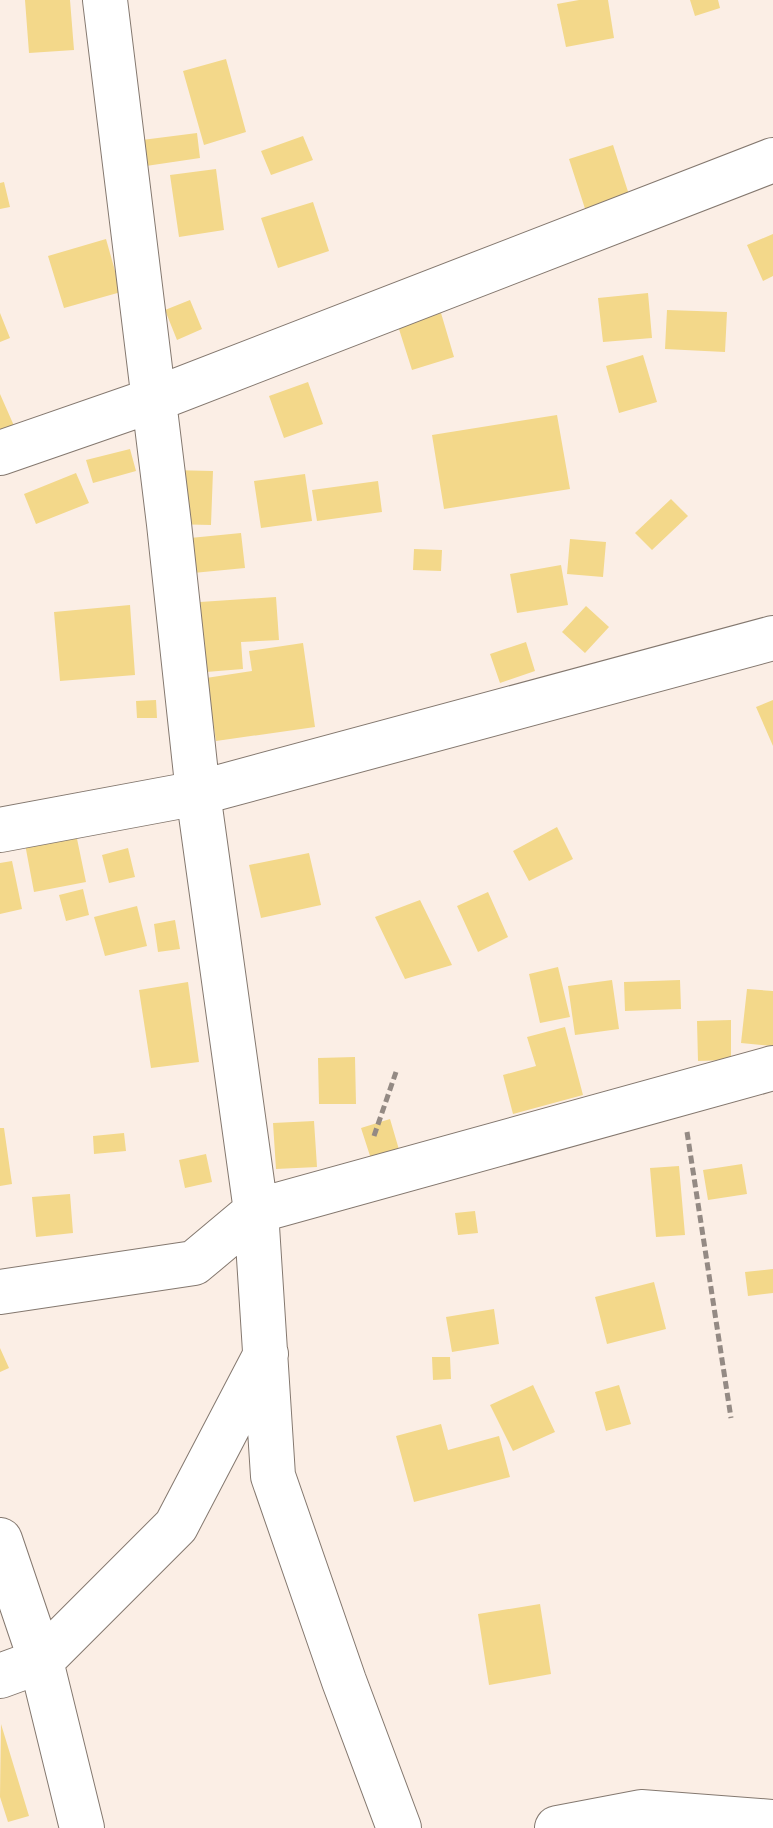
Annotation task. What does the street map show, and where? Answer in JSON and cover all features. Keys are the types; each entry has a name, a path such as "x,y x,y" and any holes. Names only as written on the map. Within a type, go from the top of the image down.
{"street":[{"path":"105,0 198,793 256,1211 273,1476 399,1828"},
{"path":"0,453 153,400 773,160"},
{"path":"0,830 198,793 773,638"},
{"path":"0,1292 194,1263 256,1211 773,1068"},
{"path":"0,1676 41,1661 176,1526 266,1354"},
{"path":"0,1540 41,1661 82,1828"},
{"path":"557,1828 641,1812 773,1822"}],"path":[{"path":"358,1182 396,1072"},
{"path":"681,1092 731,1418"}],"building":[{"path":"25,0 70,0 74,50 29,53"},
{"path":"608,0 614,38 566,47 557,4"},
{"path":"690,0 718,0 720,8 695,16"},
{"path":"226,59 246,132 204,145 183,71"},
{"path":"197,133 200,158 146,166 142,140"},
{"path":"303,136 313,160 271,175 261,151"},
{"path":"613,145 632,204 588,218 569,159"},
{"path":"216,169 224,230 179,237 170,175"},
{"path":"4,182 10,207 0,209 0,183"},
{"path":"313,202 329,251 278,268 261,218"},
{"path":"773,234 773,276 763,281 747,245"},
{"path":"106,239 121,292 64,308 48,256"},
{"path":"648,293 652,338 603,342 598,298"},
{"path":"190,300 202,329 177,340 165,310"},
{"path":"667,310 727,312 725,352 665,349"},
{"path":"0,313 10,338 0,342"},
{"path":"441,313 454,357 412,370 398,326"},
{"path":"643,355 657,402 619,413 606,366"},
{"path":"308,382 323,424 284,438 269,396"},
{"path":"0,394 15,428 0,434"},
{"path":"557,415 570,489 444,509 432,435"},
{"path":"130,449 136,471 93,483 86,460"},
{"path":"170,470 213,471 211,525 169,524"},
{"path":"76,473 89,503 36,524 24,494"},
{"path":"305,474 312,521 261,528 254,481"},
{"path":"378,481 382,512 317,521 312,490"},
{"path":"671,499 688,516 652,550 635,533"},
{"path":"241,533 245,568 193,573 190,538"},
{"path":"570,539 606,542 603,577 567,574"},
{"path":"414,549 442,550 441,571 413,570"},
{"path":"561,565 568,605 517,613 510,574"},
{"path":"276,597 279,640 241,642 243,669 206,672 200,602"},
{"path":"130,605 135,675 60,681 54,612"},
{"path":"586,606 609,627 585,653 562,632"},
{"path":"526,642 535,671 500,683 490,654"},
{"path":"303,643 315,727 216,741 206,678 252,671 249,651"},
{"path":"156,700 157,718 137,718 136,701"},
{"path":"773,700 773,746 756,707"},
{"path":"557,827 573,859 529,881 513,851"},
{"path":"76,834 86,882 34,892 25,844"},
{"path":"128,848 135,877 109,883 102,855"},
{"path":"309,853 321,905 261,918 249,865"},
{"path":"12,861 22,909 0,914 0,863"},
{"path":"83,889 89,915 66,921 59,895"},
{"path":"488,892 508,937 478,952 457,906"},
{"path":"420,900 452,965 405,979 375,917"},
{"path":"137,906 147,946 105,956 94,917"},
{"path":"175,920 180,949 158,952 154,924"},
{"path":"558,967 570,1017 540,1023 529,974"},
{"path":"612,980 619,1029 575,1035 568,986"},
{"path":"680,980 681,1009 625,1011 624,982"},
{"path":"188,982 199,1062 151,1068 139,990"},
{"path":"747,989 773,991 773,1046 741,1043"},
{"path":"731,1020 731,1060 698,1061 697,1021"},
{"path":"565,1027 583,1095 513,1114 503,1075 536,1066 527,1037"},
{"path":"355,1057 356,1104 319,1104 318,1058"},
{"path":"390,1119 400,1153 372,1162 361,1128"},
{"path":"314,1121 317,1167 276,1169 273,1123"},
{"path":"0,1128 4,1128 12,1184 0,1186"},
{"path":"124,1133 126,1151 94,1154 93,1136"},
{"path":"206,1154 212,1182 185,1188 179,1160"},
{"path":"742,1164 747,1194 708,1200 703,1170"},
{"path":"679,1166 685,1235 656,1237 650,1168"},
{"path":"70,1194 73,1233 36,1237 32,1197"},
{"path":"475,1211 478,1233 458,1235 455,1213"},
{"path":"773,1269 773,1293 748,1296 745,1272"},
{"path":"654,1282 666,1329 607,1344 595,1297"},
{"path":"494,1309 499,1344 452,1352 446,1317"},
{"path":"0,1348 9,1368 0,1372"},
{"path":"432,1357 450,1357 451,1379 433,1380"},
{"path":"533,1385 555,1432 513,1451 490,1405"},
{"path":"619,1385 631,1424 606,1431 595,1392"},
{"path":"441,1424 448,1450 499,1436 510,1477 414,1502 396,1436"},
{"path":"540,1604 551,1674 489,1685 478,1614"},
{"path":"1,1724 29,1816 8,1822 0,1797"}]}
